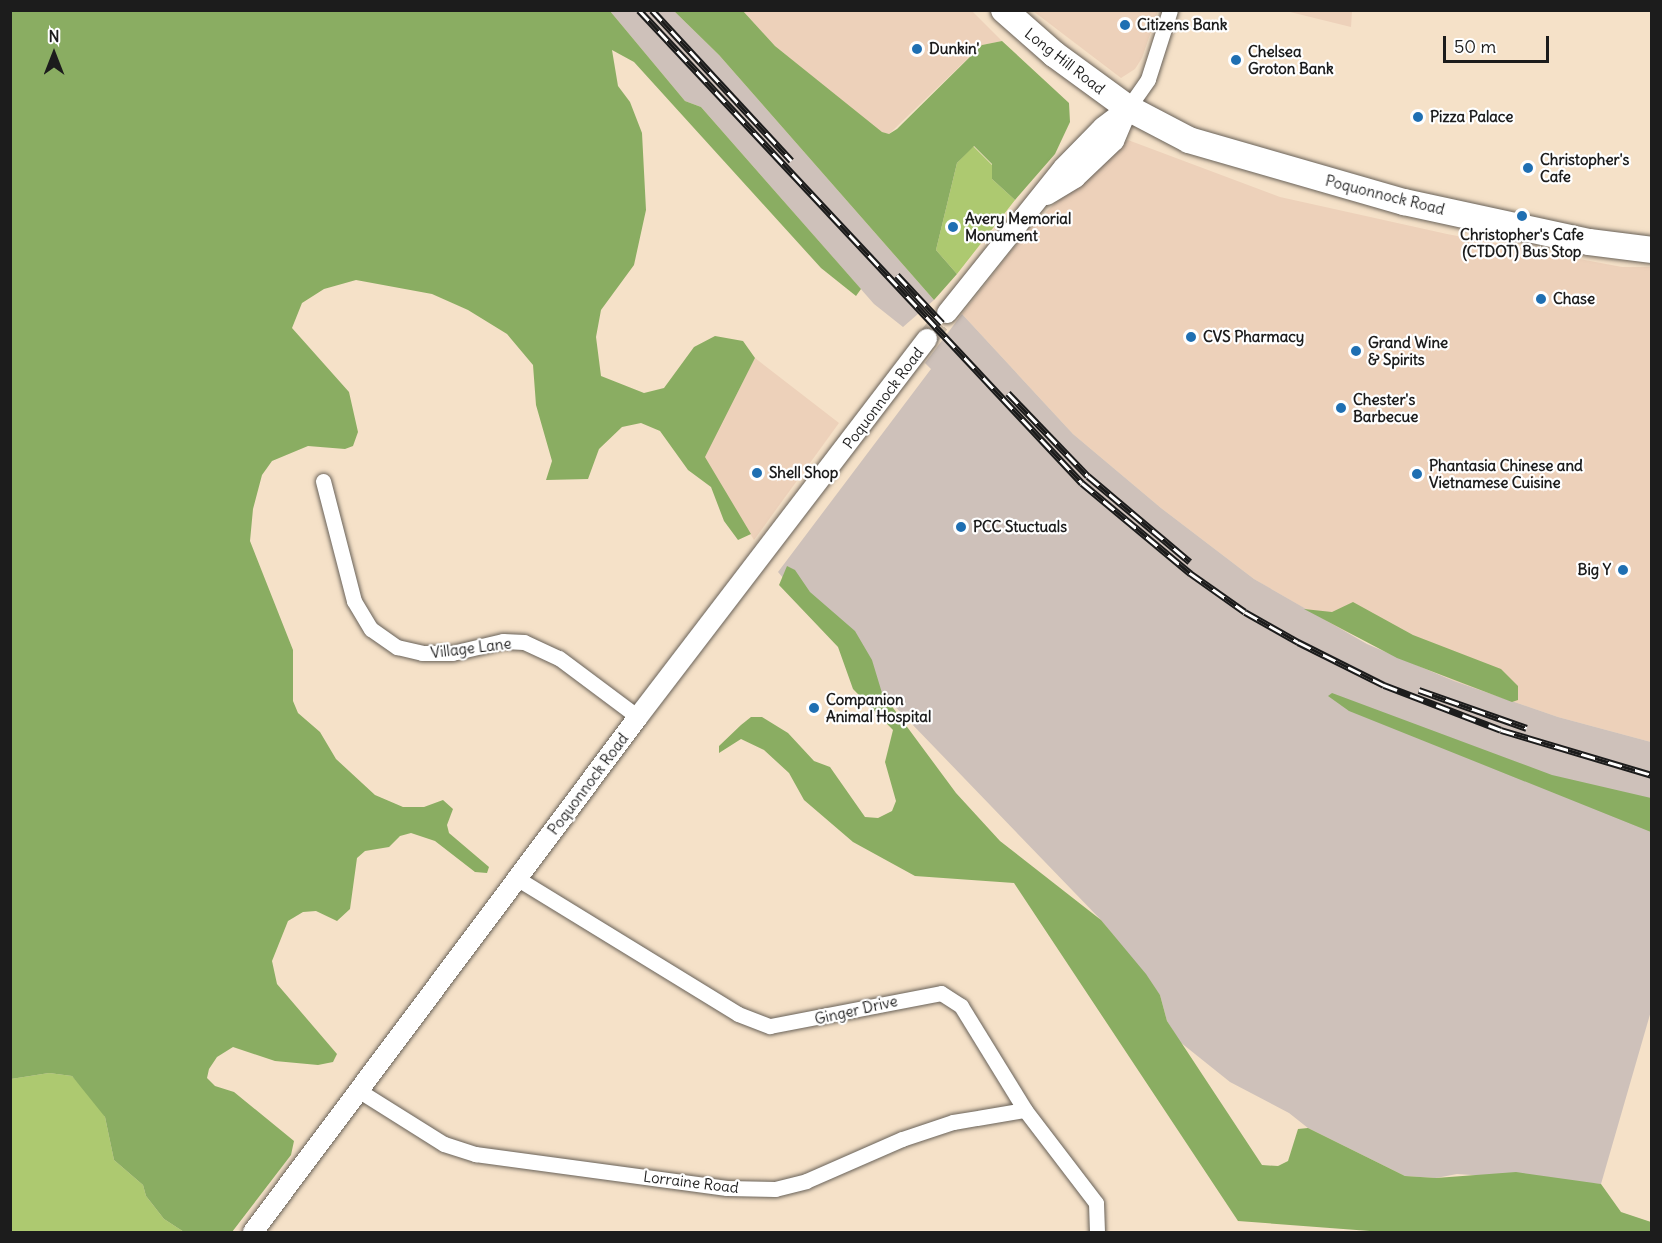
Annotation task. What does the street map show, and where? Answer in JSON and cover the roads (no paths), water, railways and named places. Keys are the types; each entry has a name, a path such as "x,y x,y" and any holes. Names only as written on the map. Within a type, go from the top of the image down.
{"main road":[{"name":"Long Hill Road","path":"1004,10 1054,54 1128,108"},
{"name":"Poquonnock Road","path":"1128,108 1149,123 1231,155 1404,202 1589,242 1652,250"}],"street":[{"path":"947,313 1003,239 1040,199 1078,152 1128,108 1148,79 1170,10"},
{"name":"Poquonnock Road","path":"254,1233 638,717 927,339"},
{"name":"Village Lane","path":"323,482 354,601 371,629 397,647 422,653 452,653 503,641 524,642 559,658 638,717"},
{"name":"Ginger Drive","path":"518,879 738,1014 770,1026 941,993 961,1006 1025,1110 1096,1203 1097,1233"},
{"name":"Lorraine Road","path":"361,1092 444,1144 475,1154 727,1188 775,1190 806,1181 902,1139 943,1126 1025,1110"}],"tunnel":[{"path":"927,339 947,313"}],"railway":[{"path":"639,10 1082,483 1190,573 1245,612 1298,642 1384,685 1501,730 1652,775"},
{"path":"652,10 791,160"},
{"path":"897,275 942,323"},
{"path":"1008,393 1088,476 1190,562"},
{"path":"1419,690 1527,728"}],"place":[{"name":"Citizens Bank","path":"1125,25"},
{"name":"Dunkin'","path":"917,49"},
{"name":"Chelsea Groton Bank","path":"1236,60"},
{"name":"Pizza Palace","path":"1418,117"},
{"name":"Christopher's Cafe","path":"1528,168"},
{"name":"Christopher's Cafe (CTDOT) Bus Stop","path":"1522,216"},
{"name":"Avery Memorial Monument","path":"953,227"},
{"name":"Chase","path":"1541,299"},
{"name":"CVS Pharmacy","path":"1191,337"},
{"name":"Grand Wine & Spirits","path":"1356,351"},
{"name":"Chester's Barbecue","path":"1341,408"},
{"name":"Shell Shop","path":"757,473"},
{"name":"Phantasia Chinese and Vietnamese Cuisine","path":"1417,474"},
{"name":"PCC Stuctuals","path":"961,527"},
{"name":"Big Y","path":"1623,570"},
{"name":"Companion Animal Hospital","path":"814,708"}]}
